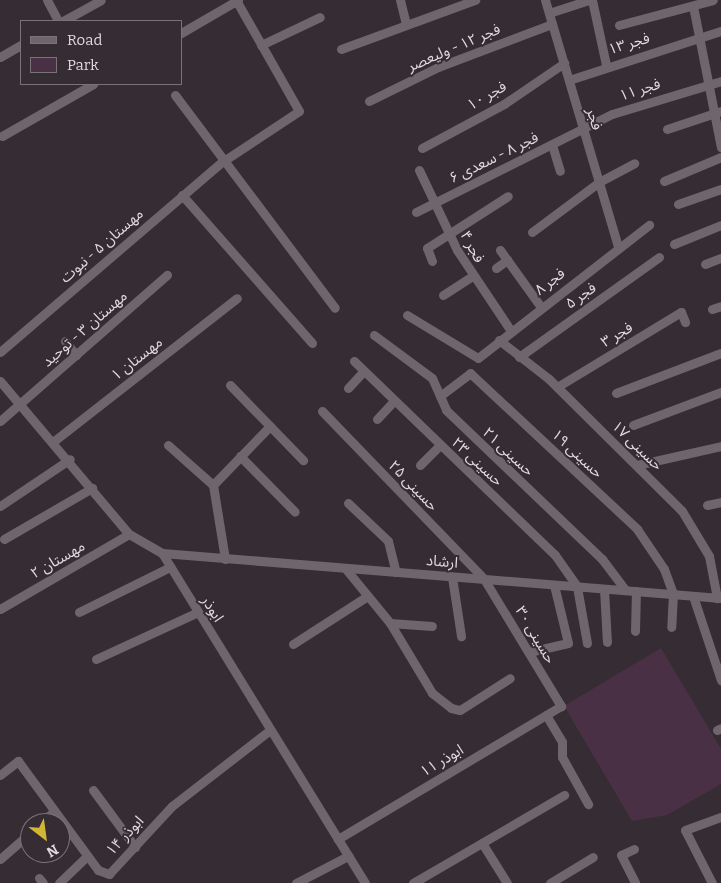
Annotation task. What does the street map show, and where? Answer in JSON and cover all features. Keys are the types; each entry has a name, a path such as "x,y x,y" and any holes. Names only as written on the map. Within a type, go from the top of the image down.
{"street":[{"path":"47,0 57,20"},
{"path":"65,20 101,0"},
{"path":"182,32 237,0 261,45 320,17"},
{"path":"400,0 406,24"},
{"path":"341,49 406,24 450,4 475,0"},
{"name":"فجر","path":"545,0 618,246"},
{"path":"549,13 590,0 606,65"},
{"path":"619,25 713,0"},
{"path":"693,6 708,84 718,112 721,147"},
{"name":"فجر ۱۲ - ولیعصر","path":"369,102 438,67 552,24"},
{"name":"فجر ۱۳","path":"569,80 606,65 721,31"},
{"name":"مهستان ۵ - نبوت","path":"0,352 222,162 298,111 261,45"},
{"path":"0,57 20,46"},
{"name":"فجر ۱۰","path":"422,148 504,104 564,63"},
{"name":"فجر ۱۱","path":"584,130 643,101 721,82"},
{"path":"2,136 90,85"},
{"path":"175,95 222,162 335,308"},
{"path":"667,129 718,112"},
{"name":"فجر ۸ - سعدی ۶","path":"416,212 433,202 584,130"},
{"path":"552,145 560,171"},
{"path":"664,181 721,157"},
{"path":"532,232 599,182 634,163"},
{"name":"فجر ۴","path":"419,170 433,202 472,276 511,331"},
{"path":"678,204 721,189"},
{"path":"182,196 312,343"},
{"path":"432,261 427,248 508,196"},
{"name":"فجر ۸","path":"407,315 478,358 618,246 649,225"},
{"path":"674,244 721,225"},
{"path":"500,250 541,307"},
{"name":"فجر ۵","path":"519,357 658,257"},
{"path":"705,264 721,258"},
{"path":"496,268 507,260"},
{"name":"مهستان ۳ - توحید","path":"0,422 167,275"},
{"path":"444,295 472,276"},
{"name":"مهستان ۱","path":"54,441 236,298"},
{"name":"فجر ۳","path":"558,387 681,312 685,322"},
{"name":"حسینی ۲۱","path":"374,335 416,364 432,378 446,410 468,434 602,559 625,590"},
{"name":"حسینی ۱۷","path":"499,340 558,387 682,511 710,556 719,598"},
{"path":"65,341 76,355"},
{"path":"616,393 721,353"},
{"name":"حسینی ۲۳","path":"354,361 439,446 555,555 577,587"},
{"path":"348,388 364,371"},
{"name":"حسینی ۱۹","path":"440,396 470,373 637,529 664,569 673,594"},
{"name":"ابوذر","path":"0,381 70,459 129,534 162,554 365,883"},
{"path":"230,385 303,460"},
{"path":"633,425 721,392"},
{"path":"377,419 394,402"},
{"name":"حسینی ۲۵","path":"322,411 484,579"},
{"path":"213,485 270,426"},
{"path":"168,445 213,485 225,558"},
{"path":"420,466 439,446"},
{"path":"637,465 721,446"},
{"path":"240,456 295,512"},
{"path":"0,506 70,459"},
{"path":"4,539 92,488"},
{"path":"706,505 721,502"},
{"path":"348,503 388,541 396,572"},
{"name":"مهستان ۲","path":"0,609 129,534"},
{"name":"ارشاد","path":"162,554 719,598"},
{"path":"79,612 170,567"},
{"path":"345,568 366,597 390,624 432,693 451,708 460,710 510,678"},
{"path":"452,577 461,636"},
{"name":"حسینی ۳۰","path":"484,579 561,706"},
{"path":"529,652 568,644 554,585"},
{"path":"577,587 587,643"},
{"path":"604,589 607,642"},
{"path":"636,591 636,631"},
{"path":"671,627 673,594"},
{"path":"693,596 721,680"},
{"path":"293,644 366,597"},
{"path":"96,659 198,612"},
{"path":"390,624 432,626"},
{"name":"ابوذر ۱۱","path":"338,839 561,706"},
{"path":"546,715 562,742 562,757 588,804"},
{"name":"ابوذر ۱۴","path":"0,776 18,762 98,870 109,874 172,806 270,730"},
{"path":"93,790 135,847"},
{"path":"413,883 564,795"},
{"path":"712,883 685,830 721,817"},
{"path":"0,859 20,842"},
{"path":"482,843 507,883"},
{"path":"631,882 621,855 634,848"},
{"path":"59,883 87,856"},
{"path":"296,883 348,856"},
{"path":"550,883 593,857"}],"green space":[{"path":"661,648 721,749 721,784 667,815 632,821 564,706"}]}
